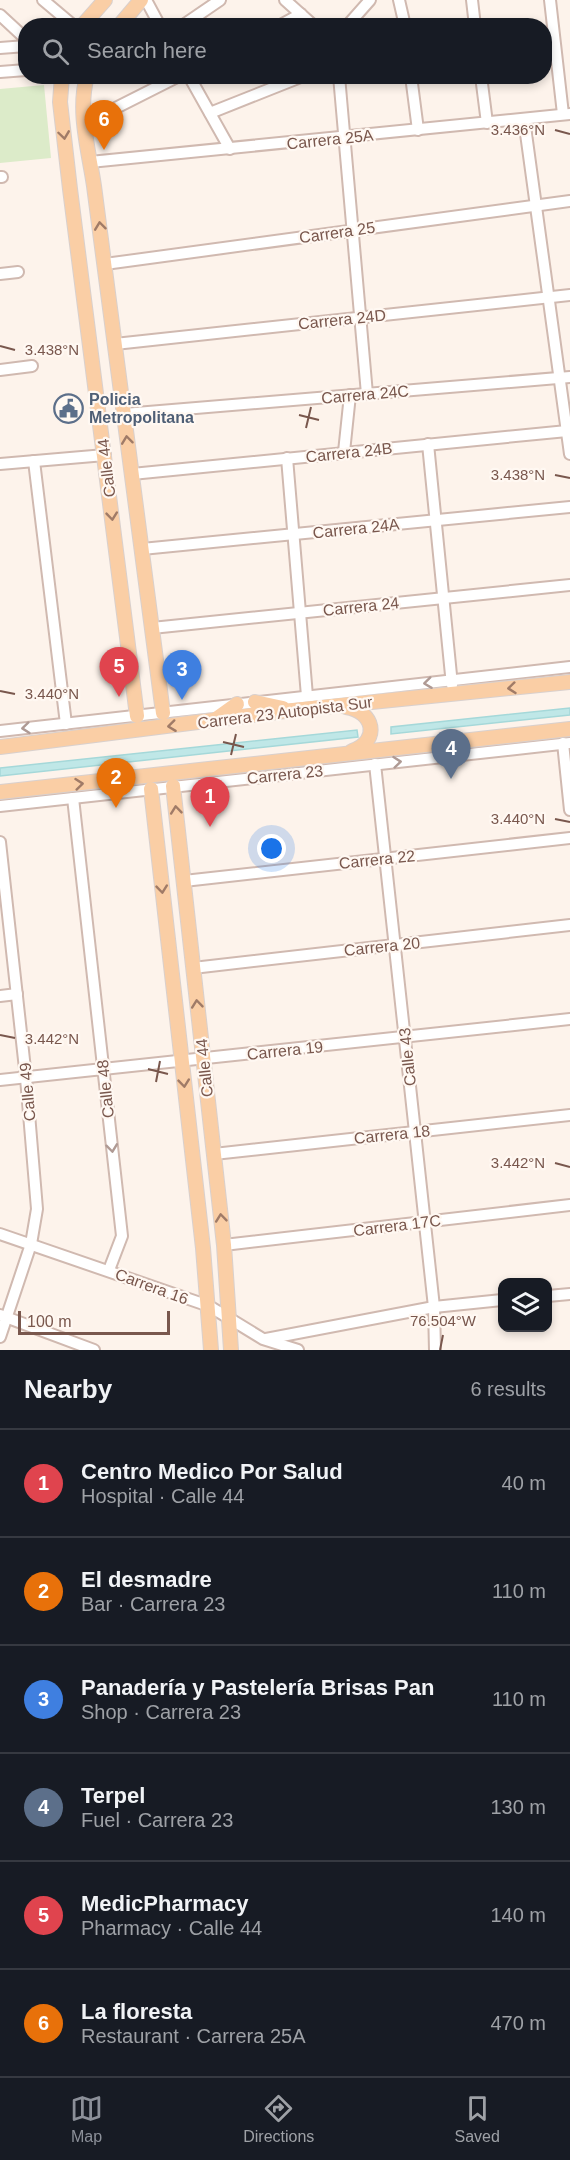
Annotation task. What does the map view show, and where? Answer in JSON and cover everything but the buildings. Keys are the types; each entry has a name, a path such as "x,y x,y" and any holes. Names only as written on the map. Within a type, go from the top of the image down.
{"main road":[{"path":"89,18 105,0"},
{"path":"126,18 141,0"},
{"name":"Calle 44","path":"60,84 70,189 137,716"},
{"name":"Calle 44","path":"86,84 84,124 105,264 163,713"},
{"path":"70,189 94,186"},
{"path":"122,604 148,602"},
{"name":"Carrera 23 Autopista Sur","path":"0,747 294,710 570,682"},
{"path":"255,702 294,710"},
{"path":"215,720 237,704"},
{"path":"337,706 358,710 367,718 371,728 366,743 342,755"},
{"path":"70,723 75,738"},
{"path":"0,792 103,788 231,774 342,755 460,748 570,729"},
{"name":"Calle 44","path":"173,786 224,1245 231,1350"},
{"name":"Calle 44","path":"151,789 209,1306 211,1350"}],"street":[{"path":"43,0 64,18"},
{"path":"146,0 156,18"},
{"path":"194,18 220,0"},
{"path":"285,0 306,18"},
{"path":"354,18 370,0"},
{"path":"399,0 403,18"},
{"path":"472,0 474,18"},
{"path":"550,0 567,114"},
{"path":"294,18 302,14"},
{"path":"0,15 18,32"},
{"path":"0,48 18,47"},
{"path":"0,72 18,70"},
{"path":"84,124 163,84"},
{"path":"194,84 230,148"},
{"path":"210,112 282,84"},
{"path":"340,84 367,394"},
{"path":"412,84 418,130"},
{"path":"483,84 487,123"},
{"name":"Carrera 25A","path":"90,162 567,114"},
{"path":"524,119 548,297 565,377 570,454"},
{"name":"Carrera 25","path":"105,264 570,201"},
{"path":"0,274 18,272"},
{"name":"Carrera 24D","path":"115,344 570,295"},
{"path":"0,370 32,366"},
{"name":"Carrera 24C","path":"124,414 565,377"},
{"path":"344,452 350,395"},
{"name":"Carrera 24B","path":"132,474 567,431"},
{"path":"428,444 453,694"},
{"path":"0,464 105,455"},
{"path":"287,458 307,696"},
{"path":"34,461 70,723"},
{"name":"Carrera 24A","path":"142,549 570,507"},
{"name":"Carrera 24","path":"152,628 570,585"},
{"path":"0,731 570,667"},
{"path":"566,743 570,810"},
{"name":"Carrera 23","path":"0,806 73,798 103,788 151,789 231,774 375,764 460,748 566,743"},
{"name":"Calle 43","path":"375,764 434,1307 435,1350"},
{"name":"Calle 48","path":"73,798 122,1236 109,1270"},
{"name":"Carrera 22","path":"184,881 570,838"},
{"name":"Calle 49","path":"0,842 3,904 17,994 37,1209 31,1244 3,1316 0,1337"},
{"name":"Carrera 20","path":"193,968 570,925"},
{"path":"0,996 17,994"},
{"name":"Carrera 19","path":"0,1080 570,1019"},
{"name":"Carrera 18","path":"214,1154 570,1115"},
{"name":"Carrera 17C","path":"224,1245 570,1204"},
{"name":"Carrera 16","path":"0,1234 209,1306 263,1339 298,1350"},
{"path":"552,1296 570,1294"},
{"path":"263,1339 434,1307 498,1300"},
{"path":"3,1316 94,1350"}],"green space":[{"path":"44,85 51,158 0,163 0,89"}],"water":[{"path":"570,708 570,715 391,734 391,727"},
{"path":"357,730 358,737 0,776 0,768"}],"place":[{"name":"La floresta","path":"104,150"},
{"name":"Policia Metropolitana","path":"68,408"},
{"name":"MedicPharmacy","path":"119,697"},
{"name":"Panadería y Pastelería Brisas Pan","path":"182,700"},
{"name":"Terpel","path":"451,779"},
{"name":"El desmadre","path":"116,808"},
{"name":"Centro Medico Por Salud","path":"210,827"}]}
